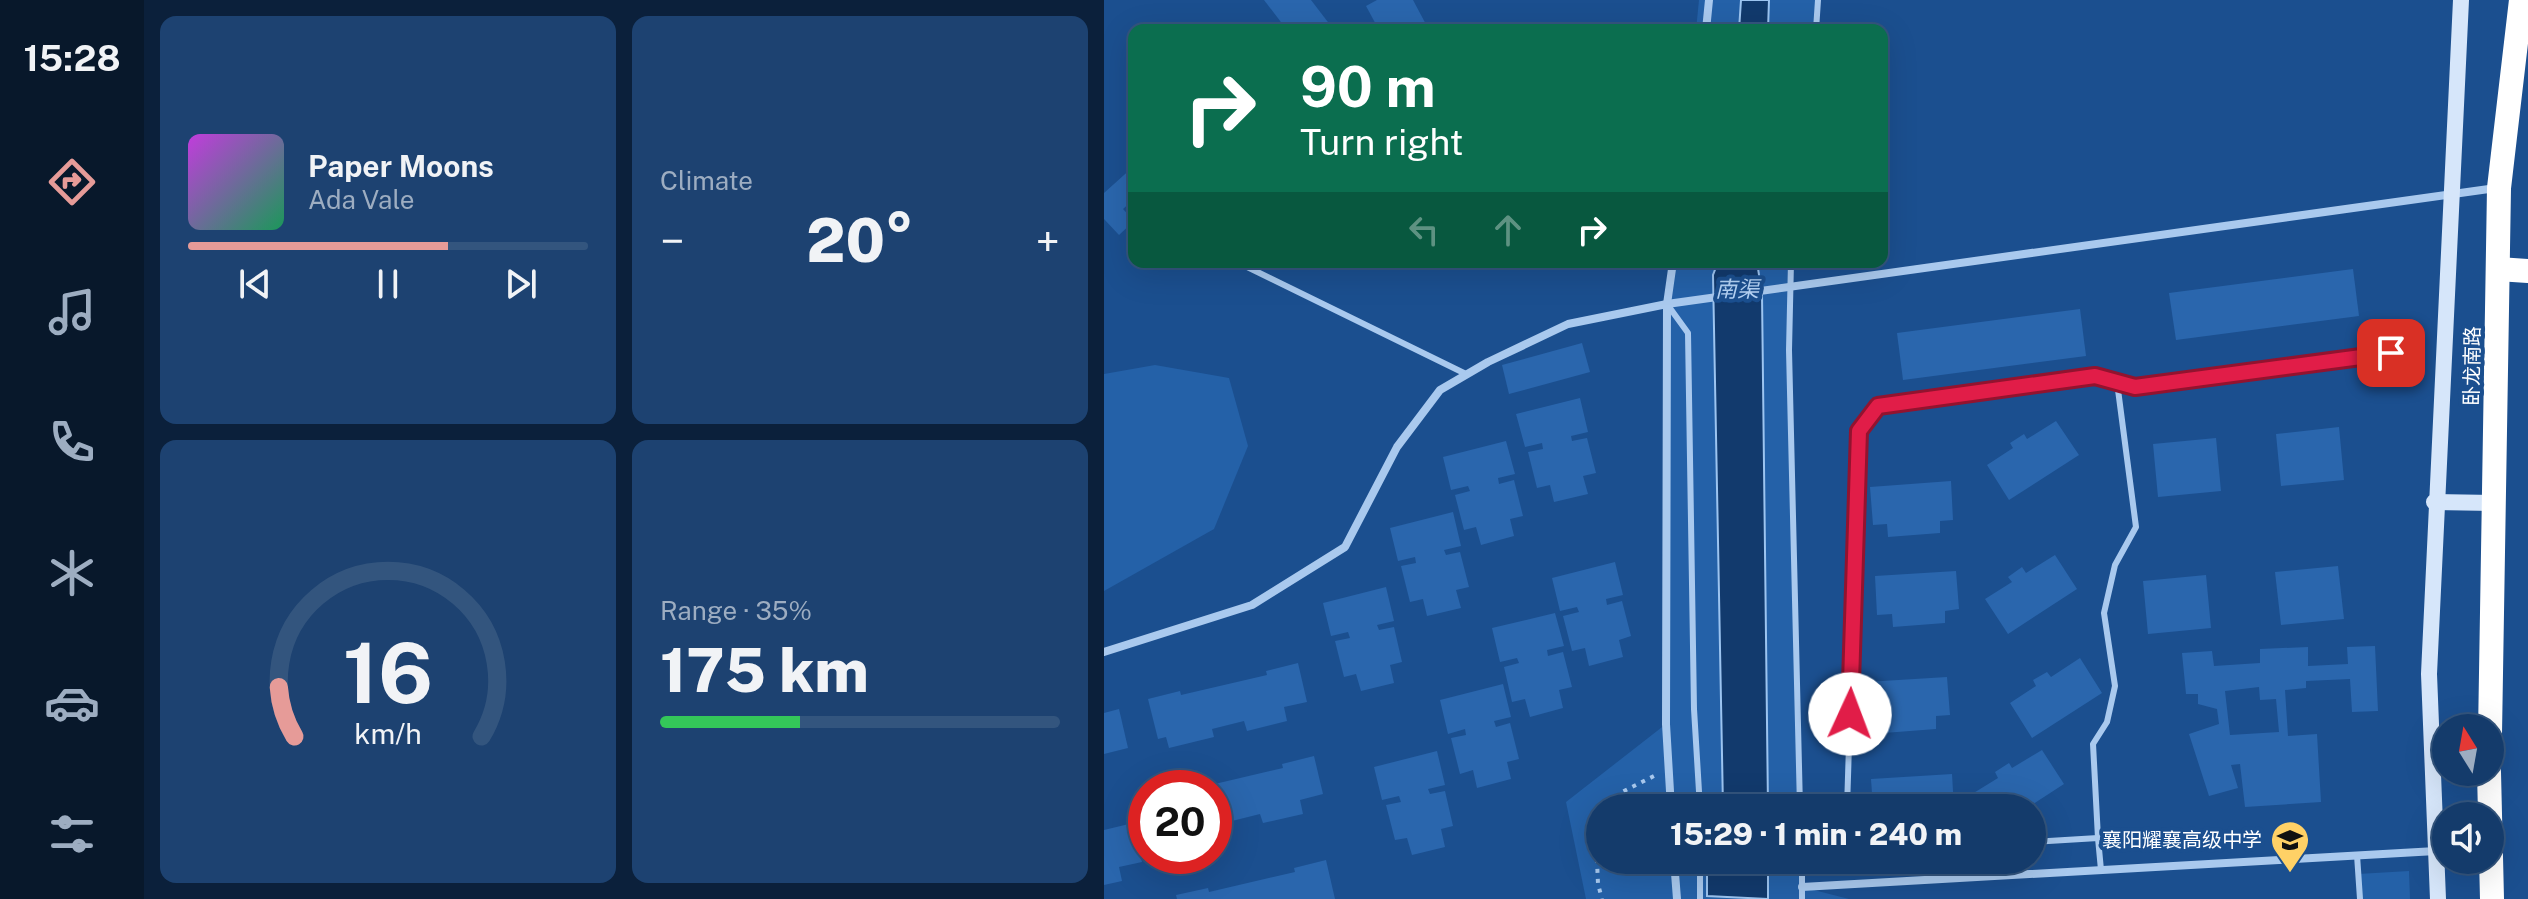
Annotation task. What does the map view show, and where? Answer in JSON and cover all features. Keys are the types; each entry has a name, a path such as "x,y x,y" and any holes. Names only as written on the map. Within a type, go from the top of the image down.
{"highway":[{"name":"卧龙南路","path":"2490,714 2499,188 2521,0"},
{"path":"2498,269 2528,271"},
{"path":"2489,786 2492,899"}],"street":[{"path":"1707,24 1709,0"},
{"path":"2434,802 2429,674 2434,502 2461,0"},
{"path":"1104,652 1252,605 1345,547 1397,447 1440,390 1568,324 1667,304 2499,188"},
{"path":"1670,794 1667,304 1672,268"},
{"path":"2434,502 2494,503"},
{"path":"1802,887 2432,851"},
{"path":"1675,874 1677,899"},
{"path":"2437,874 2438,899"}],"lane":[{"path":"1816,24 1818,0"},
{"path":"1249,268 1466,374"},
{"path":"1790,268 1788,289 1800,794"},
{"path":"1667,304 1688,333 1694,709 1699,794"},
{"path":"1847,794 1859,431 1878,406 2095,376 2135,387 2391,353"},
{"path":"2101,870 2093,744 2107,722 2115,686 2104,613 2115,565 2136,527 2117,382"},
{"path":"2046,841 2098,838"},
{"path":"2357,855 2360,899"},
{"path":"1700,874 1700,899"},
{"path":"1802,874 1802,899"}],"path":[{"path":"1621,794 1669,768"},
{"path":"1598,874 1602,899"}],"shaded area":[{"path":"1699,0 1818,0 1816,24 1697,24"},
{"path":"1671,268 1790,268 1788,289 1800,794 1586,794 1586,874 1802,874 1802,887 1849,899 1586,899 1566,802 1666,724"},
{"path":"1155,365 1229,378 1248,446 1214,529 1104,591 1104,374"},
{"path":"2409,871 2410,899 2360,899 2358,874"}],"water":[{"path":"1741,0 1769,0 1768,24 1739,24"},
{"name":"南渠","path":"1716,268 1758,268 1762,294 1768,794 1723,794 1713,275"},
{"path":"1707,874 1768,874 1768,899 1707,896"}],"building":[{"path":"1264,0 1311,0 1329,24 1282,24"},
{"path":"1377,0 1413,0 1426,24 1376,24 1366,6"},
{"path":"1128,171 1128,204 1123,209 1128,214 1128,227 1119,235 1104,219 1104,193"},
{"path":"2353,269 2359,316 2176,340 2169,293"},
{"path":"2080,309 2086,356 1903,380 1897,333"},
{"path":"1582,343 1590,372 1509,394 1502,365"},
{"path":"1580,398 1588,432 1571,436 1572,441 1587,438 1596,473 1583,476 1588,494 1554,502 1550,485 1537,488 1528,452 1543,449 1542,443 1525,447 1516,414"},
{"path":"2056,421 2079,455 2009,500 1987,465 2013,448 2010,443 2024,434 2027,439"},
{"path":"2339,427 2344,480 2281,486 2276,434"},
{"path":"2216,438 2221,491 2158,497 2153,444"},
{"path":"1506,441 1515,474 1498,478 1499,484 1514,480 1523,516 1510,519 1514,536 1481,545 1476,527 1464,530 1455,495 1470,491 1468,486 1451,490 1443,457"},
{"path":"1951,481 1953,520 1940,521 1940,533 1888,537 1887,524 1873,525 1870,487"},
{"path":"1453,512 1461,546 1444,550 1446,555 1460,552 1469,587 1456,590 1461,608 1427,616 1423,599 1410,602 1401,566 1416,563 1415,557 1398,561 1390,528"},
{"path":"2055,555 2077,589 2008,634 1985,599 2012,582 2008,577 2022,567 2026,573"},
{"path":"1615,562 1623,595 1606,599 1607,605 1622,601 1631,636 1619,640 1623,657 1589,666 1585,648 1572,651 1563,616 1579,612 1577,607 1560,611 1552,578"},
{"path":"2338,566 2344,619 2281,625 2275,572"},
{"path":"1956,571 1959,609 1945,611 1945,623 1893,627 1892,614 1877,615 1875,576"},
{"path":"2206,575 2211,628 2148,634 2143,581"},
{"path":"1386,587 1394,621 1377,625 1379,630 1394,627 1402,662 1390,665 1394,683 1361,691 1356,674 1344,677 1335,641 1350,638 1348,632 1331,636 1323,603"},
{"path":"1555,613 1564,646 1547,650 1548,656 1563,652 1572,687 1559,690 1563,708 1530,717 1525,699 1512,702 1504,667 1519,663 1517,658 1500,662 1492,628"},
{"path":"2375,646 2378,711 2352,712 2350,679 2306,681 2306,688 2285,690 2288,736 2317,734 2321,802 2245,807 2240,764 2231,765 2238,788 2209,796 2189,734 2219,724 2217,709 2198,704 2198,694 2186,694 2182,653 2212,651 2214,666 2260,663 2260,649 2308,647 2308,666 2348,664 2347,647","holes":["2259,687 2260,700 2276,699 2279,732 2230,735 2225,691"]},
{"path":"2080,658 2102,693 2032,738 2010,703 2036,686 2033,680 2047,672 2051,677"},
{"path":"1298,663 1307,702 1284,707 1287,721 1247,731 1244,721 1212,729 1214,737 1169,748 1166,737 1158,739 1148,699 1180,691 1181,695 1267,675 1266,671"},
{"path":"1947,677 1950,715 1936,716 1936,729 1884,733 1883,720 1869,721 1866,682"},
{"path":"1503,684 1511,717 1494,721 1496,727 1510,723 1519,759 1507,762 1511,779 1477,788 1473,770 1460,774 1451,738 1466,735 1465,729 1448,734 1440,700"},
{"path":"1119,709 1128,748 1104,754 1104,713"},
{"path":"2042,750 2064,784 2046,796 1972,794 1998,778 1995,772 2009,763 2012,768"},
{"path":"1437,751 1445,785 1428,789 1430,794 1445,791 1453,826 1441,829 1445,847 1412,855 1407,838 1395,840 1386,805 1401,802 1399,796 1382,800 1374,767"},
{"path":"1314,756 1323,794 1300,800 1303,814 1263,823 1260,814 1232,821 1232,780 1283,768 1282,764"},
{"path":"1952,774 1953,794 1872,794 1871,779"},
{"path":"1128,824 1128,865 1119,867 1122,881 1104,885 1104,830"},
{"path":"1326,860 1335,899 1177,899 1176,895 1208,888 1209,892 1295,872 1294,868"}],"place":[{"name":"襄阳耀襄高级中学","path":"2290,874"}],"route":[{"path":"1850,714 1859,431 1878,406 2095,376 2135,387 2391,353"}]}
